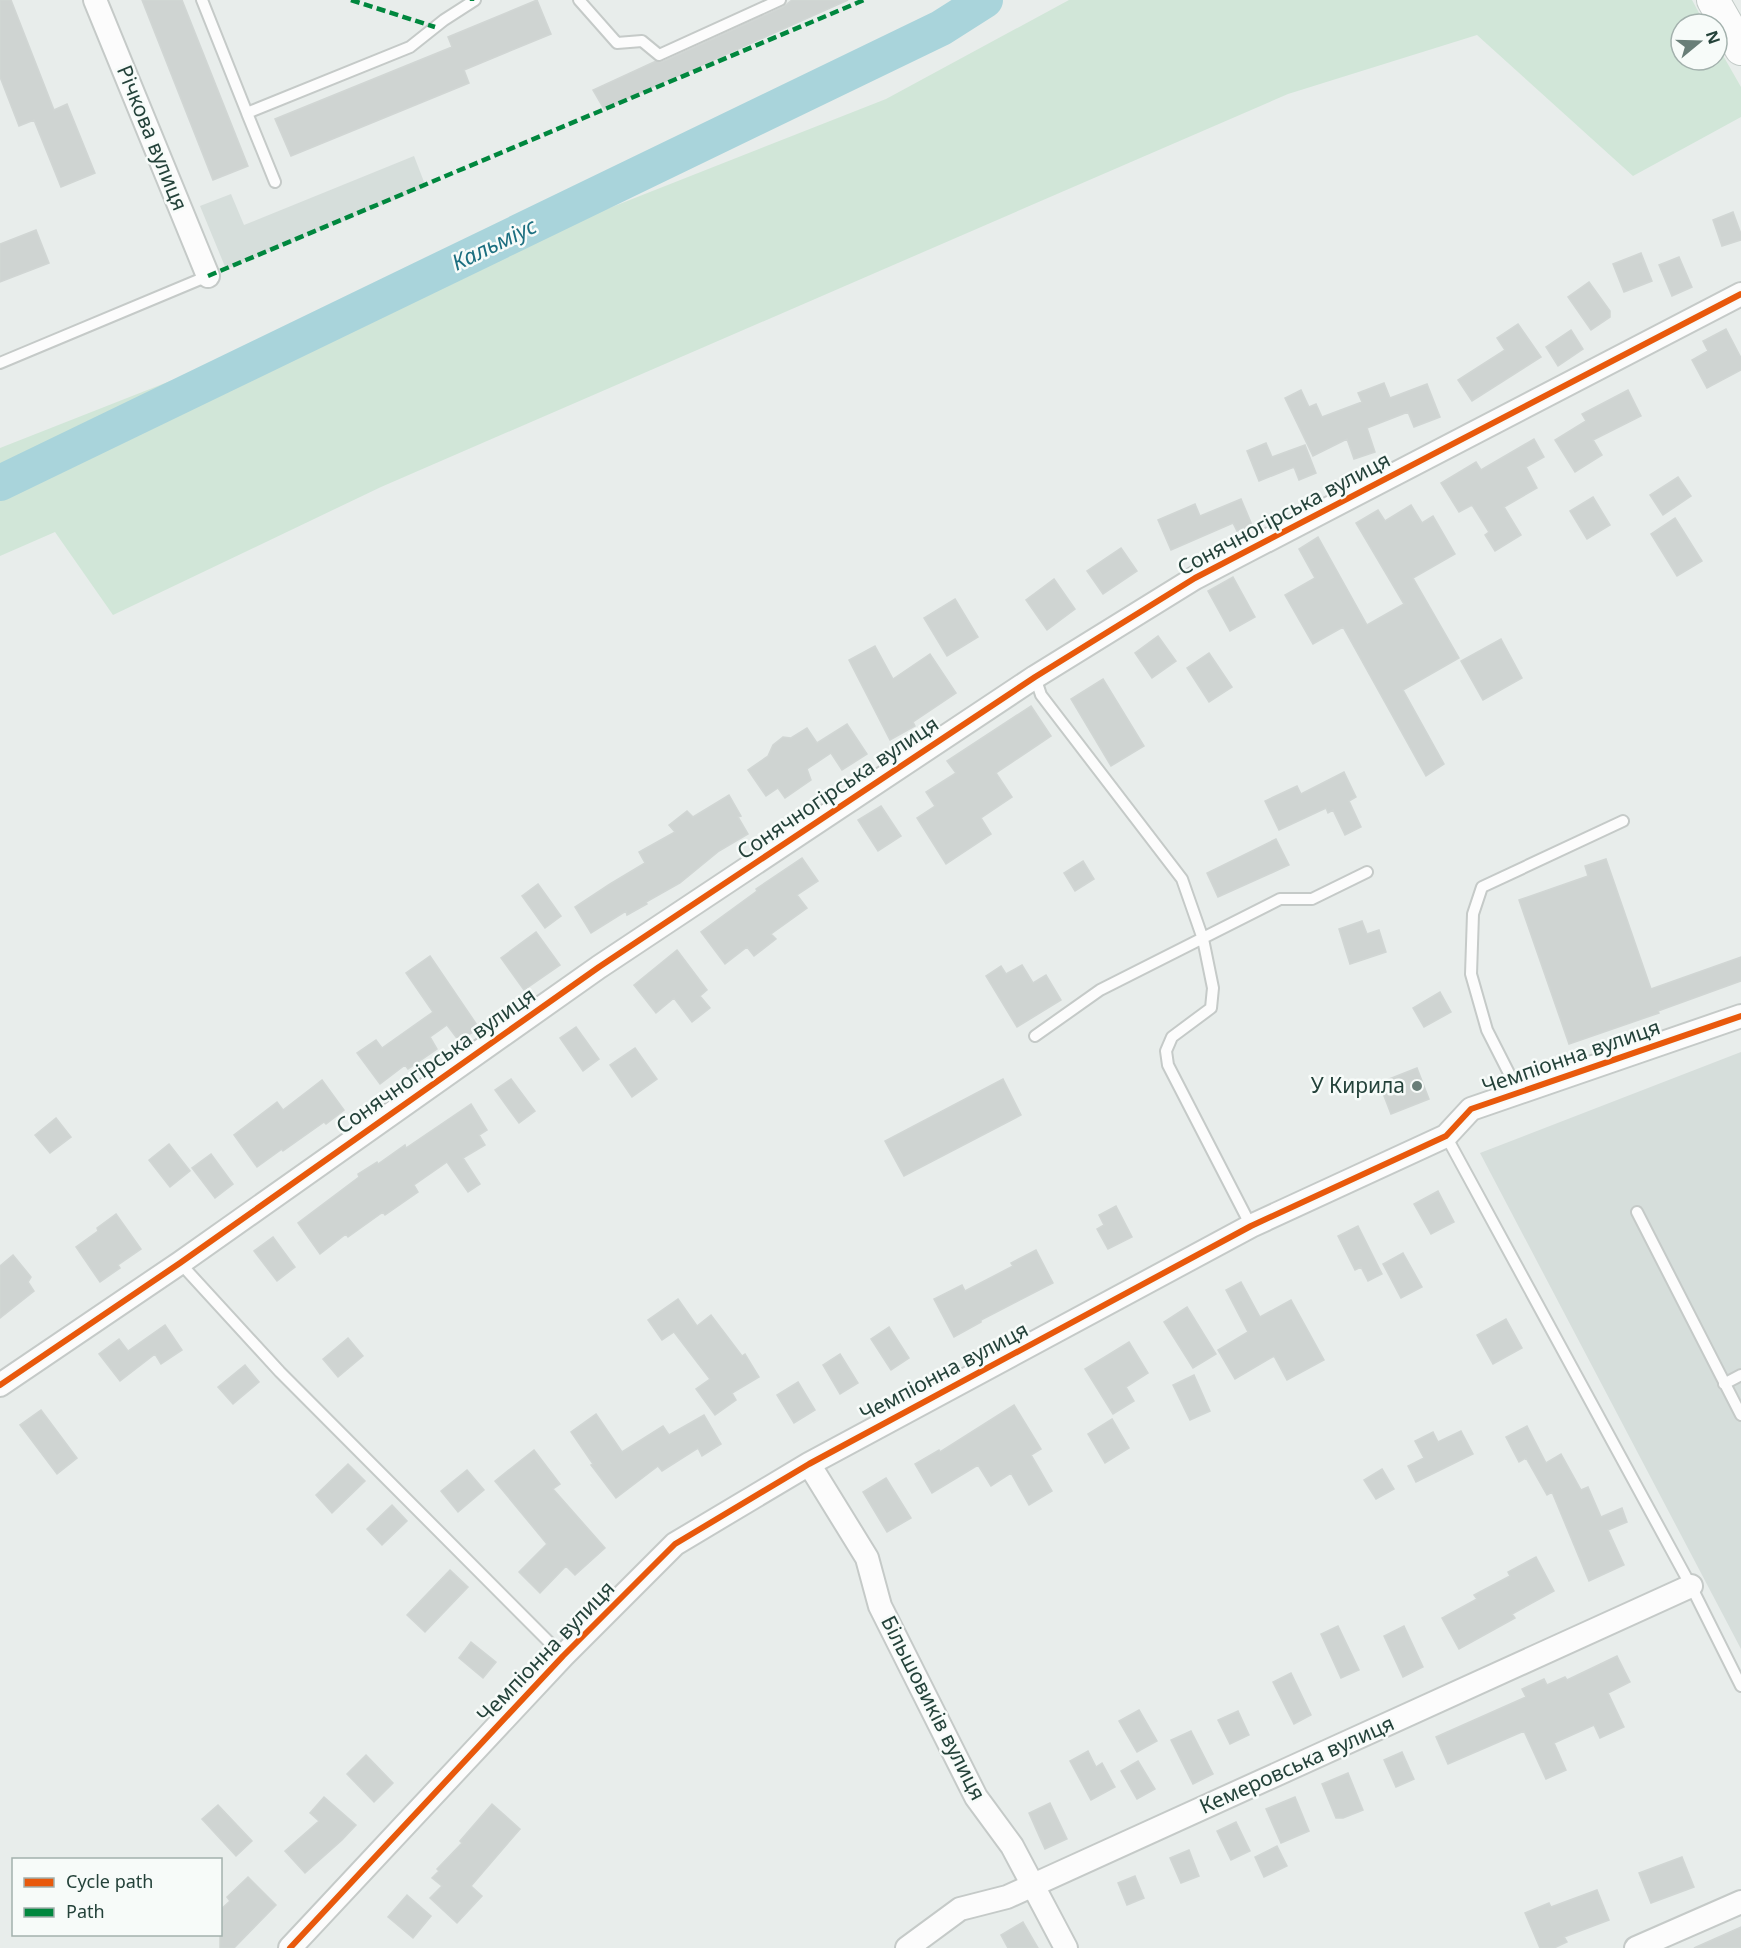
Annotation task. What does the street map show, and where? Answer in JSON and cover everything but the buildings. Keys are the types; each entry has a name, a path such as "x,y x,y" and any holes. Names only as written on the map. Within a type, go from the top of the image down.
{"main road":[{"path":"1713,0 1738,43"}],"street":[{"name":"Річкова вулиця","path":"95,0 208,276"},
{"name":"Сонячногірська вулиця","path":"0,1385 180,1263 599,967 1035,677 1195,578 1741,294"},
{"name":"Чемпіонна вулиця","path":"290,1948 563,1656 675,1544 809,1464 1251,1226 1446,1136 1471,1109 1741,1016"},
{"name":"Більшовиків вулиця","path":"809,1464 867,1558 880,1606 976,1797 1012,1846 1066,1948"},
{"name":"Кемеровська вулиця","path":"907,1948 960,1909 1007,1897 1691,1586"},
{"path":"1636,1948 1741,1902"}],"lane":[{"path":"202,0 275,182"},
{"path":"247,113 411,47 444,20 475,0"},
{"path":"579,0 617,43 642,41 659,55 780,0"},
{"path":"0,363 208,276"},
{"path":"1035,677 1041,695 1182,879 1203,939 1213,988 1210,1008 1172,1037 1166,1051 1168,1065 1251,1226"},
{"path":"1519,1093 1486,1030 1471,974 1473,914 1482,887 1623,821"},
{"path":"1035,1036 1100,990 1280,899 1312,899 1367,872"},
{"path":"1446,1136 1691,1586 1741,1686"},
{"path":"1637,1212 1741,1415"},
{"path":"180,1263 280,1372 563,1656"},
{"path":"1724,1384 1741,1375"}],"shaded area":[{"path":"414,156 426,187 226,269 200,206 231,194 244,225"},
{"path":"1741,1052 1741,1649 1480,1153"}],"green space":[{"path":"1069,0 1692,0 1698,12 1669,12 1669,72 1729,72 1729,66 1741,87 1741,117 1633,176 1477,35 1288,94 381,487 113,615 55,532 0,556 0,448 886,99"}],"waterway":[{"name":"Кальміус","path":"0,483 941,28 985,0"}],"marked path":[{"path":"351,0 435,27"},
{"path":"208,276 864,0"}],"cycle path":[{"path":"0,1385 180,1263 599,967 1035,677 1195,578 1741,294"},
{"path":"290,1948 563,1656 675,1544 809,1464 1251,1226 1446,1136 1471,1109 1741,1016"}],"place":[{"name":"У Кирила","path":"1417,1086"}]}
